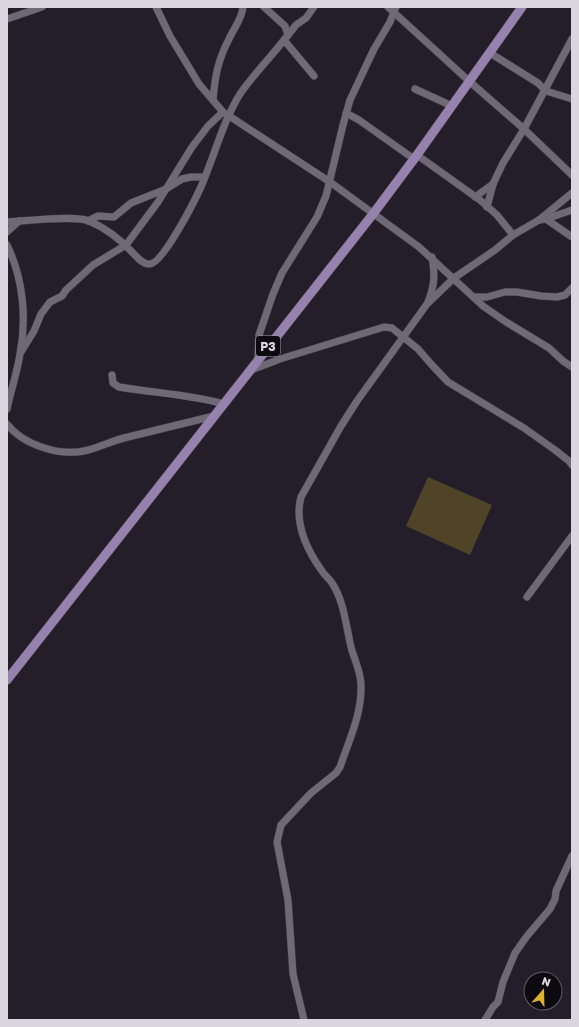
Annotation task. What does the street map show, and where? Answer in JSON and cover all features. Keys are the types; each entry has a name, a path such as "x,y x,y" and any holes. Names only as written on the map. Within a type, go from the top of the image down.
{"main road":[{"name":"P3","path":"7,680 224,404 258,358 373,214 416,157 490,53 518,9"}],"street":[{"path":"7,19 42,7"},
{"path":"156,7 186,64 199,84 226,114 330,182 432,257 483,306 506,322 550,348 563,361 572,367"},
{"path":"213,100 216,69 229,39 242,15 243,7"},
{"path":"264,7 285,26 286,38 314,76"},
{"path":"7,222 69,218 88,221 114,235 126,245 138,259 146,264 151,264 156,261 162,255 182,222 199,190 226,114 240,94 296,25 306,18 314,7"},
{"path":"388,7 395,10 469,81 524,129 572,175"},
{"path":"258,358 258,335 282,273 317,217 326,196 350,100 395,10"},
{"path":"487,207 493,184 503,163 524,129 572,39"},
{"path":"490,53 538,83 544,89 572,98"},
{"path":"415,89 452,106"},
{"path":"20,352 34,331 41,314 50,302 62,296 66,290 93,265 126,245 166,189 192,147 208,126 226,114"},
{"path":"346,114 359,120 475,197 497,215 513,235"},
{"path":"88,221 98,216 114,217 131,203 166,189 182,179 204,177"},
{"path":"475,197 493,184"},
{"path":"542,220 572,193"},
{"path":"427,304 454,278 495,250 513,235 542,220 572,210"},
{"path":"542,220 572,237"},
{"path":"7,232 19,221"},
{"path":"7,245 20,286 23,305 20,352 7,409"},
{"path":"304,1020 293,974 288,900 277,842 281,825 311,793 336,773 340,767 359,712 361,684 340,602 332,583 322,571 303,539 299,507 301,497 341,426 357,401 427,304 434,289 432,257"},
{"path":"474,297 487,297 505,292 517,292 541,296 557,296 565,294 572,288"},
{"path":"248,372 280,359 384,327 392,328 418,349 448,382 524,428 555,450 572,465"},
{"path":"112,375 114,383 119,387 182,394 224,404"},
{"path":"7,424 11,430 24,440 34,445 74,452 84,451 126,437 214,416"},
{"path":"527,597 572,536"},
{"path":"485,1020 498,1002 503,982 515,953 550,909 555,899 556,891 572,856"}],"shaded area":[{"path":"428,477 492,505 470,555 406,526"}]}
